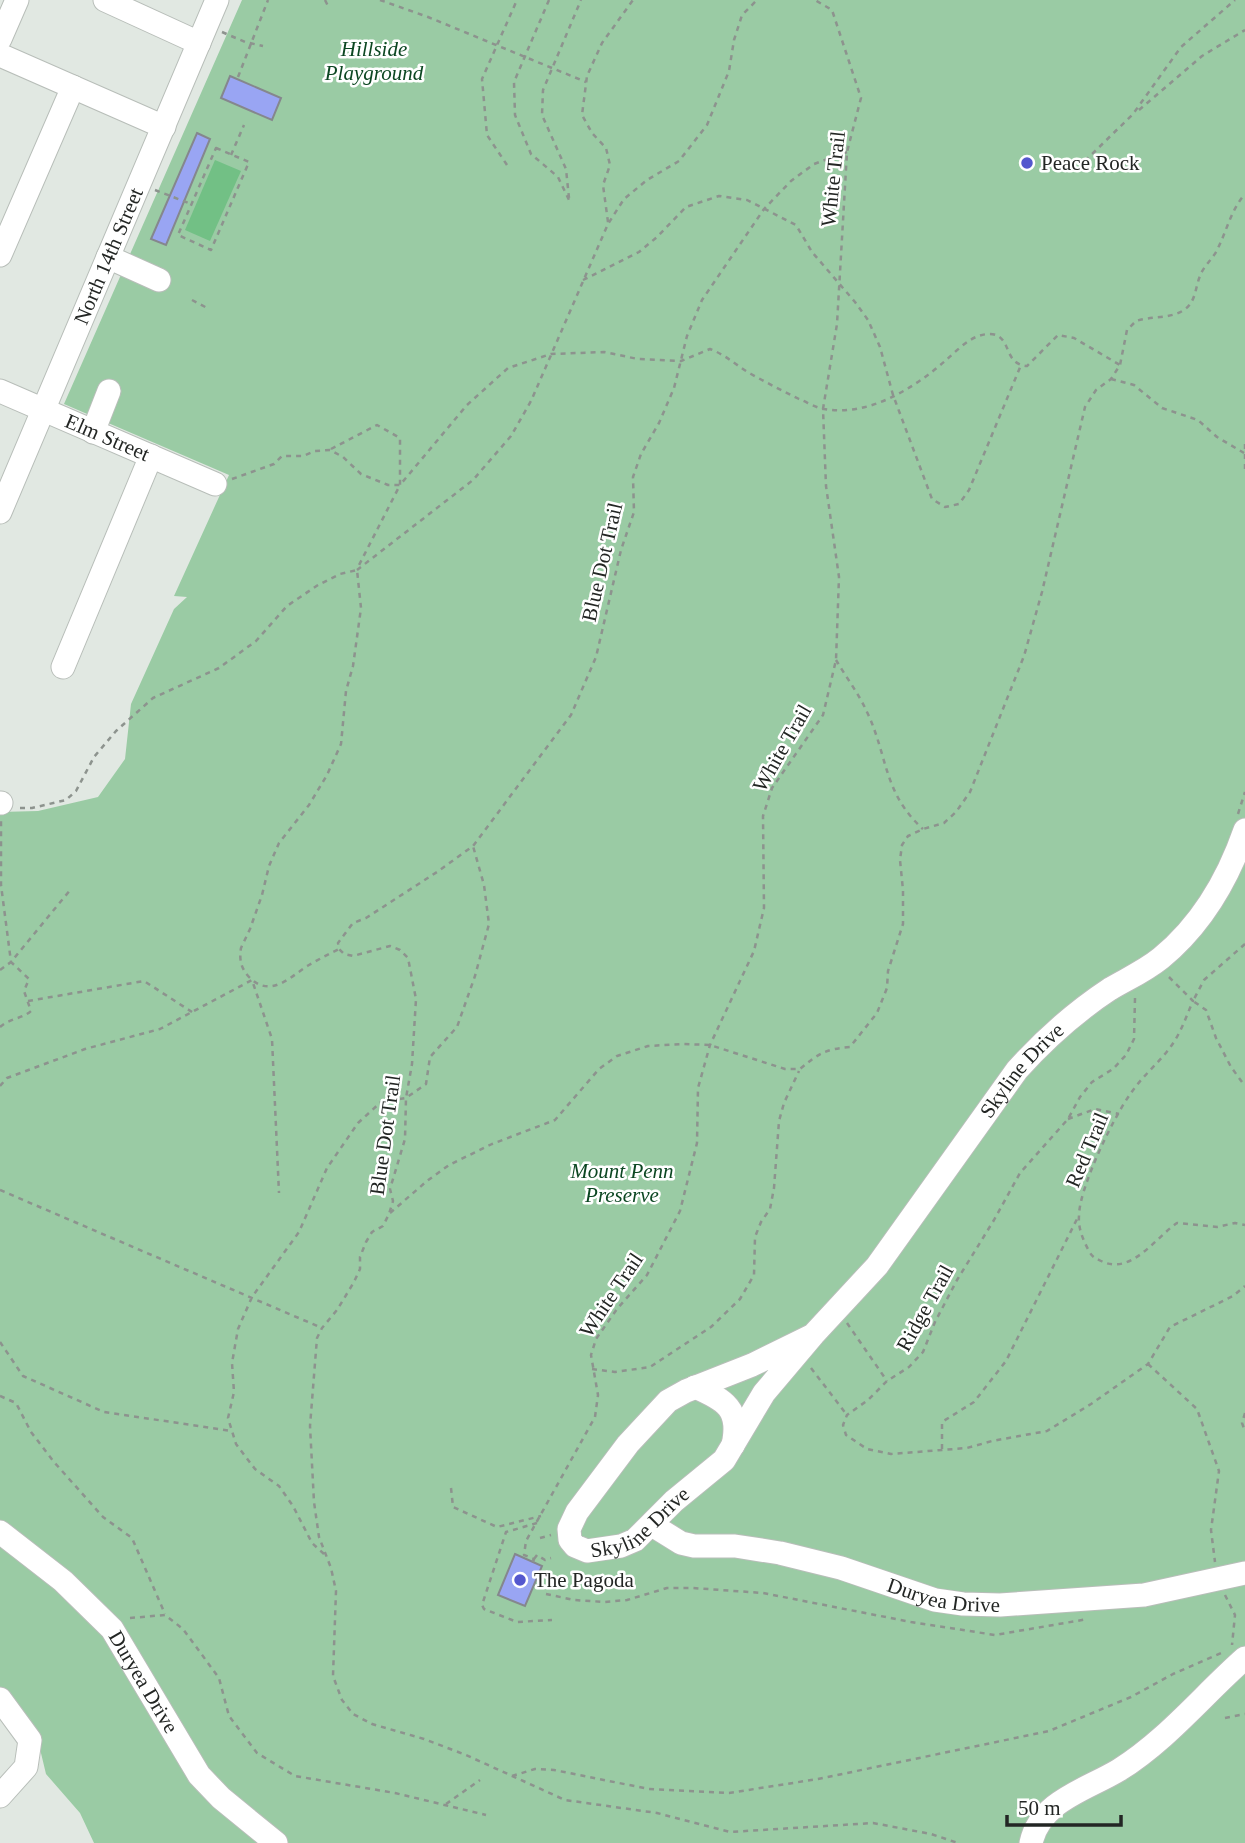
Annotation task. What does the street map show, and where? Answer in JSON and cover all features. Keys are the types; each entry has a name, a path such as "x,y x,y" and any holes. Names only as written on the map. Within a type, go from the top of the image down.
{"street":[{"path":"0,39 17,0"},
{"name":"North 14th Street","path":"0,512 217,0"},
{"path":"110,1 200,43"},
{"path":"0,55 164,127"},
{"path":"0,255 73,86"},
{"path":"108,257 159,279"},
{"name":"Elm Street","path":"0,391 215,484"},
{"path":"93,432 109,391"},
{"path":"63,667 151,456"},
{"name":"Skyline Drive","path":"806,1343 695,1387 668,1401 628,1444 577,1512 569,1529 570,1540 580,1549 587,1551 621,1546 635,1540 674,1501 715,1469 732,1448 764,1393 877,1266 991,1104 1038,1046 1067,1020 1139,974 1178,944 1209,905 1232,863 1245,830"},
{"path":"695,1387 722,1399 729,1406 736,1429 732,1448"},
{"name":"Duryea Drive","path":"652,1525 681,1543 694,1546 746,1547 793,1556 841,1568 935,1600 963,1604 1000,1605 1144,1595 1245,1573"},
{"name":"Duryea Drive","path":"0,1532 63,1581 112,1629 199,1775 221,1798 276,1843"},
{"path":"1031,1843 1037,1824 1047,1811 1121,1769 1152,1746 1233,1654"},
{"path":"0,1699 30,1740 26,1767 0,1796"}],"path":[{"path":"238,77 268,0"},
{"path":"325,0 328,6"},
{"path":"380,0 586,82"},
{"path":"507,165 487,135 482,79 517,0"},
{"path":"549,0 514,82 515,115 531,154 558,177 570,202 566,169 542,114 544,90 580,0"},
{"path":"608,224 603,186 610,165 606,148 582,115 586,82 602,43 632,0"},
{"path":"0,1027 7,1020 25,1016 31,1011 24,991 29,979 11,962 1,885 0,803 18,808 32,808 66,800 76,791 94,757 116,731 153,698 219,668 256,641 288,606 318,585 356,570 473,480 511,436 531,401 608,224 624,199 647,180 679,161 707,125 729,71 734,40 742,15 757,0"},
{"name":"White Trail","path":"551,1558 545,1560 537,1555 534,1561 524,1555 526,1541 595,1417 598,1395 591,1355 596,1339 617,1309 647,1275 680,1210 697,1143 698,1088 710,1045 754,951 764,908 763,816 772,788 822,715 836,660 839,577 826,486 823,409 836,324 847,152 862,97 832,10 815,0"},
{"path":"1133,114 1181,47 1235,0"},
{"path":"1085,161 1133,114 1202,56 1245,30"},
{"path":"229,35 263,46"},
{"path":"232,155 244,125"},
{"path":"216,148 249,162 211,250 178,235 191,204 216,148"},
{"name":"Blue Dot Trail","path":"322,1328 355,1282 360,1269 360,1257 372,1232 383,1226 393,1201 390,1189 405,1139 406,1098 412,1064 416,999 408,958 400,950 390,947 353,956 344,954 338,943 353,923 366,918 472,846 571,715 596,657 621,550 634,512 633,477 641,454 659,423 674,388 687,336 702,300 764,209 814,164 847,152"},
{"path":"155,190 191,204"},
{"path":"592,1369 615,1372 650,1367 711,1327 740,1299 754,1275 755,1237 770,1209 779,1121 784,1103 800,1069 819,1053 850,1047 877,1013 887,988 887,971 903,924 900,860 902,845 908,836 944,823 956,813 970,792 1024,656 1042,592 1085,407 1096,390 1111,379 1121,365 1127,330 1136,321 1175,314 1187,308 1208,261 1217,251 1238,202 1245,194"},
{"path":"583,280 639,252 686,207 719,196 747,200 796,225 812,252 868,320 880,347 893,395 932,499 945,507 959,504 969,490 1021,365"},
{"path":"192,300 209,309"},
{"path":"279,1193 272,1039 252,980 242,968 241,948 262,895 268,866 279,843 309,805 341,744 346,691 353,666 361,608 356,570 400,485 467,405 508,368 551,354 604,352 638,359 681,361 710,349 727,356 749,373 823,409 860,410 912,386 944,363 967,341 987,334 997,335 1006,343 1011,359 1021,365 1027,366 1058,335 1074,338 1121,365"},
{"path":"1111,379 1134,384 1162,408 1198,421 1217,437 1244,453"},
{"path":"215,484 256,472 274,464 282,456 303,456 315,451 330,450 377,425 400,438 400,485"},
{"path":"1245,444 1245,473"},
{"path":"330,450 343,457 361,474 388,485 400,485"},
{"path":"836,660 866,710 878,738 894,793 907,815 923,829"},
{"path":"326,1555 312,1543 279,1486 255,1469 236,1444 229,1418 234,1392 232,1363 238,1329 252,1297 299,1232 327,1168 358,1123 381,1102 406,1098 426,1084 430,1057 457,1027 489,924 484,885 472,846"},
{"path":"0,970 11,962 71,889"},
{"name":"Red Trail","path":"1245,944 1205,980 1178,1035 1159,1063 1131,1092 1086,1186 1079,1214 1082,1238 1092,1256 1109,1265 1129,1262 1177,1223 1217,1227 1235,1223 1245,1225"},
{"name":"Blue Dot Trail","path":"252,980 265,985 280,984 294,978 306,966 339,949"},
{"path":"1159,960 1177,986 1206,1010 1216,1038 1231,1067 1245,1086"},
{"name":"Ridge Trail","path":"847,1415 869,1400 887,1381 909,1367 923,1352 957,1280 1020,1173 1068,1119 1092,1082 1113,1069 1126,1055 1134,1039 1133,1010 1139,974"},
{"path":"0,1086 7,1078 85,1049 160,1029 252,980"},
{"path":"28,1001 144,981 192,1012"},
{"path":"389,1214 450,1165 492,1144 555,1120 599,1069 617,1056 648,1046 710,1045 785,1069 800,1069"},
{"path":"1068,1119 1095,1109 1119,1114"},
{"path":"0,1190 322,1328 317,1338 313,1368 310,1426 314,1502 319,1537 336,1591 333,1676 342,1700 353,1714 372,1724 466,1755 565,1800 647,1811 730,1832 873,1823 931,1834 958,1843"},
{"path":"942,1449 942,1422 974,1402 1006,1361 1079,1214"},
{"path":"806,1343 847,1415 843,1425 846,1435 867,1448 891,1454 967,1448 1048,1431 1148,1364 1170,1327 1233,1296 1245,1286"},
{"path":"838,1310 887,1381"},
{"path":"0,1342 23,1376 104,1412 232,1431"},
{"path":"511,1776 535,1769 554,1770 649,1789 729,1793 818,1779 1049,1731 1131,1697 1173,1674 1233,1654 1235,1615 1217,1578 1211,1530 1219,1471 1197,1409 1148,1364"},
{"path":"0,1396 16,1402 31,1432 54,1462 103,1517 132,1538 165,1615 183,1629 219,1678 229,1716 257,1753 295,1776 446,1804 486,1815"},
{"path":"1245,1413 1242,1423 1245,1431"},
{"path":"451,1488 451,1504 456,1510 497,1527 541,1516"},
{"path":"537,1523 506,1532 482,1605 484,1609 517,1622 552,1620"},
{"path":"547,1594 574,1600 605,1602 627,1600 667,1588 763,1593 911,1622 995,1635 1095,1618"},
{"path":"130,1618 165,1615"},
{"path":"1225,1718 1245,1714"},
{"path":"446,1804 480,1780"}],"green space":[{"name":"Mount Penn Preserve","path":"242,0 1245,0 1245,1843 94,1843 80,1813 46,1774 35,1728 0,1688 0,812 38,811 98,797 125,759 131,704 174,609 187,597 174,596 229,475 64,404"}],"shaded area":[{"path":"215,160 241,171 210,241 185,230"}],"building":[{"path":"230,76 281,98 272,120 221,98"},
{"path":"197,133 210,139 166,245 151,239"},
{"name":"The Pagoda","path":"515,1554 542,1566 525,1606 498,1595"}],"place":[{"name":"Peace Rock","path":"1027,163"},
{"name":"The Pagoda","path":"520,1580"}],"park label":[{"name":"Hillside Playground","path":"374,61"}]}
